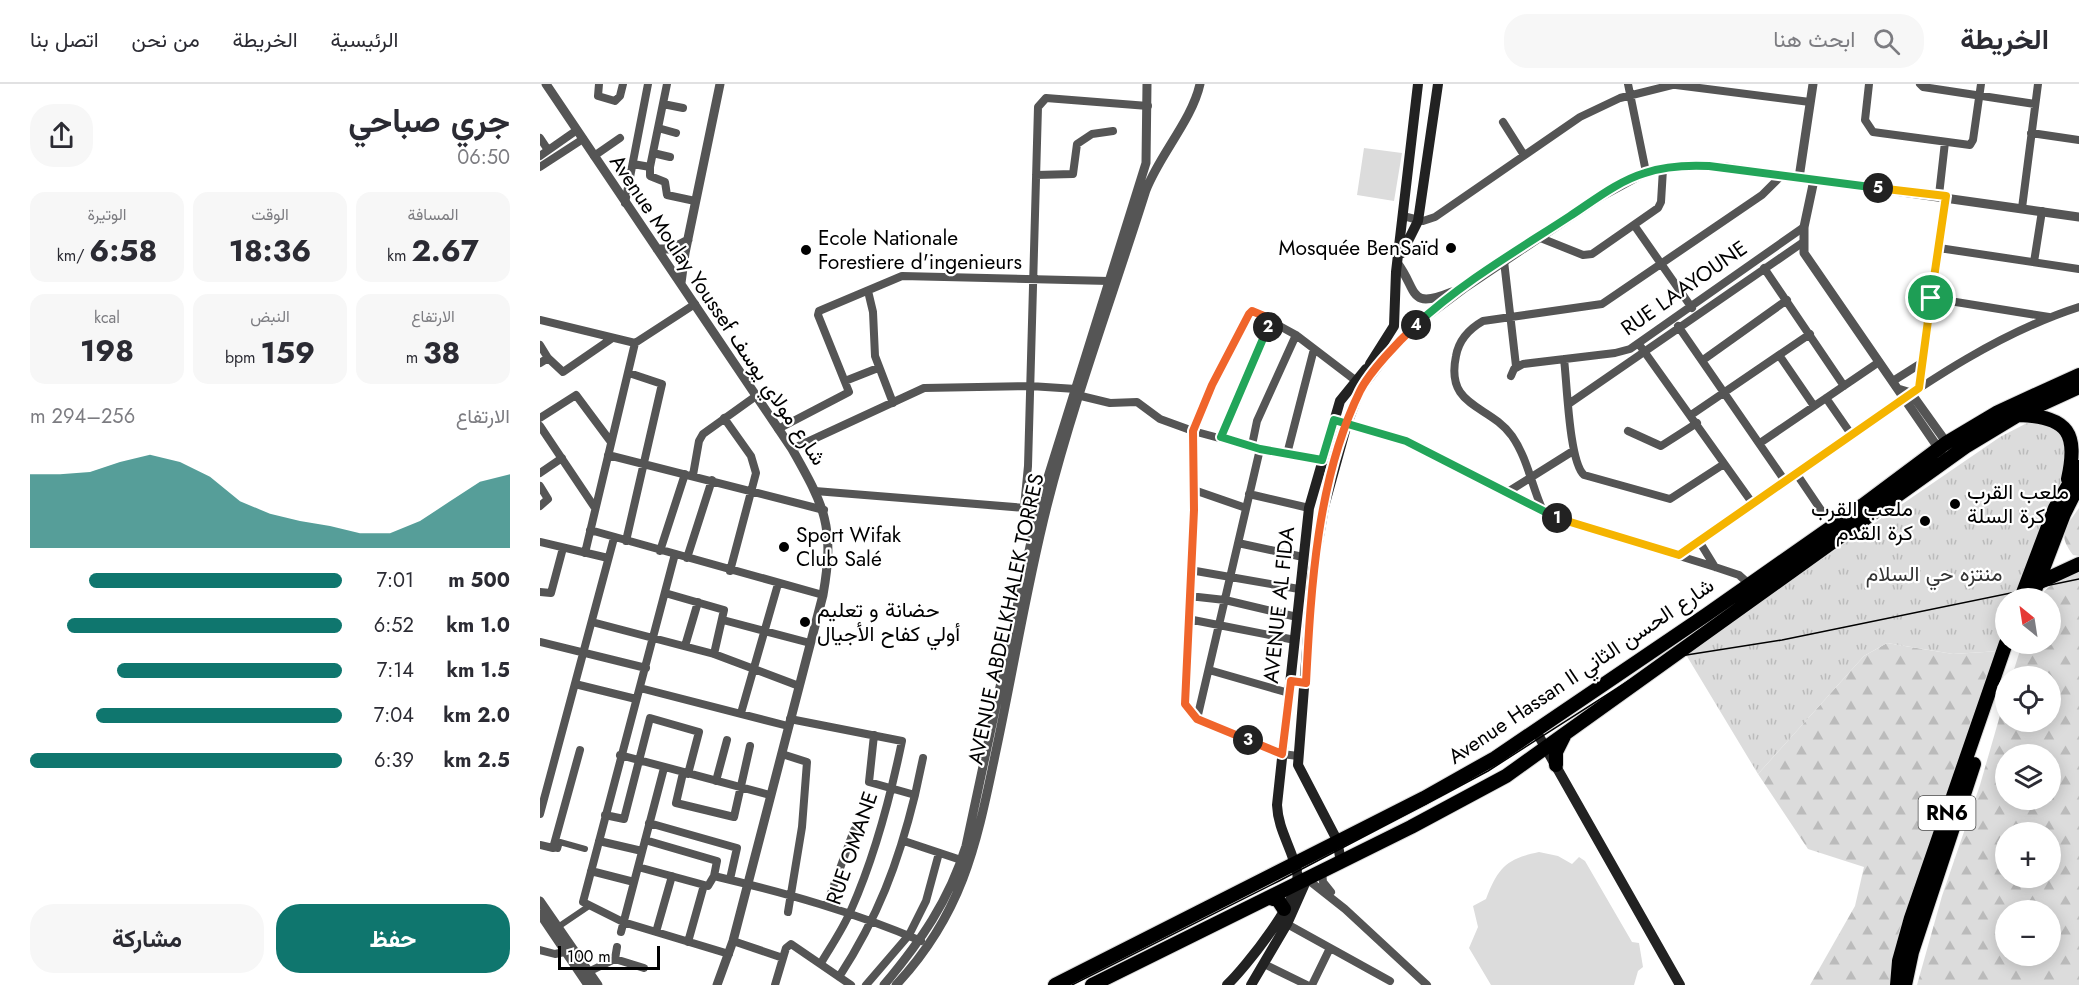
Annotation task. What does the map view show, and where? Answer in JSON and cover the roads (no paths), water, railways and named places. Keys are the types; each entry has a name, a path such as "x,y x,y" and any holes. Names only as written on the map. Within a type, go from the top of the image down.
{"highway":[{"name":"Avenue Hassan II شارع الحسن الثاني","path":"1055,985 1299,874 1322,872 1486,787 1565,734 1998,412 2079,375"},
{"name":"Avenue Hassan II شارع الحسن الثاني","path":"1092,985 1269,898 1336,840 1424,798 1533,733 1863,505 1946,452 2079,387"},
{"path":"2018,415 2052,420 2068,433 2073,446 2073,484 2046,530 2025,588"},
{"path":"2036,588 2079,467"},
{"path":"2038,583 2079,564"},
{"name":"RN6","path":"1897,985 1899,961 1911,918 2002,654"},
{"name":"RN6","path":"1905,985 1912,952 1934,881 2012,654"},
{"path":"1556,765 1558,746 1565,734"},
{"path":"1269,898 1278,900 1284,909"}],"main road":[{"name":"AVENUE AL FIDA","path":"1299,874 1278,817 1299,589 1310,508 1340,401 1355,385 1394,326 1402,216 1418,84"},
{"path":"1399,261 1418,221 1438,84"},
{"name":"AVENUE AL FIDA","path":"1341,862 1336,840 1300,773 1298,756 1316,545 1355,385"},
{"path":"1291,681 1306,683"},
{"path":"1533,733 1673,985"},
{"path":"1543,750 1556,765 1680,985"},
{"path":"1227,985 1253,958 1284,909 1299,874"},
{"path":"1251,985 1287,924 1299,874"}],"street":[{"name":"Avenue Moulay Youssef شارع مولاي يوسف","path":"546,84 553,88 577,130 625,203 792,449 824,510 829,561 823,595 733,941 717,985"},
{"path":"599,84 597,94 599,98 615,101 620,96 622,84"},
{"path":"625,203 648,84"},
{"path":"667,84 650,176 664,182 667,195 695,201"},
{"path":"681,283 695,201 720,84"},
{"name":"AVENUE ABDELKHALEK TORRES","path":"896,985 943,924 968,872 994,762 1039,537 1109,281 1146,163 1147,84"},
{"name":"AVENUE ABDELKHALEK TORRES","path":"884,985 921,941 950,890 962,860 1038,509 1146,190 1159,161 1194,101 1200,84"},
{"path":"1628,84 1646,172"},
{"path":"1402,216 1418,221 1435,217 1580,117 1630,95 1669,84 1703,86 1810,102"},
{"path":"1799,178 1813,84"},
{"path":"1869,84 1865,120 1873,132 1945,142 1972,143 1981,84"},
{"path":"2022,208 2038,84"},
{"path":"1922,86 2035,104"},
{"path":"1024,507 1028,475 1038,107 1046,98 1148,106"},
{"path":"663,104 683,108"},
{"path":"1503,122 1524,155"},
{"path":"658,128 676,133"},
{"path":"540,156 577,130"},
{"path":"1036,174 1073,174 1077,144 1092,134 1113,131"},
{"path":"2031,133 2079,140"},
{"path":"540,138 548,150"},
{"path":"594,156 620,138"},
{"path":"540,167 583,139"},
{"path":"1911,393 1923,362 1939,248 1945,142"},
{"path":"653,153 670,158"},
{"path":"633,164 650,167"},
{"path":"1399,261 1411,292 1422,299 1436,298 1466,287 1608,192 1646,172 1663,169 1709,166 2079,216"},
{"path":"1538,237 1568,250 1590,255 1660,206 1663,169"},
{"path":"1544,513 1526,462 1510,434 1465,399 1455,382 1458,347 1470,328 1483,321 1602,304 1767,191 1781,176"},
{"path":"1814,180 1802,243 1808,260 1896,385 1911,393 1946,452"},
{"path":"2034,262 2042,211"},
{"path":"1634,225 1696,314"},
{"name":"RUE LAAYOUNE","path":"1516,366 1615,353 1641,347 1690,306 1804,227"},
{"path":"657,249 671,249 688,240"},
{"path":"1570,403 1641,347 1678,326 1802,243"},
{"path":"1939,248 2079,269"},
{"path":"675,274 685,254"},
{"path":"1504,261 1516,366 1511,376"},
{"path":"585,553 635,343 693,301 685,265"},
{"path":"1764,268 1844,386"},
{"path":"778,429 848,393 817,314 868,291 902,276 1109,281"},
{"name":"AVENUE AL FIDA","path":"1355,385 1403,337 1466,287"},
{"path":"868,291 873,312 873,350 893,403"},
{"path":"1931,298 2050,317"},
{"path":"1703,360 1787,300"},
{"path":"1679,555 1911,393 1988,347 2050,317 2079,308"},
{"path":"1298,756 1282,754 1197,719 1185,704 1194,490 1193,431 1212,385 1252,311 1271,319 1296,335 1355,385"},
{"path":"1221,437 1271,319"},
{"path":"540,320 610,339 635,343"},
{"path":"1678,326 1785,481"},
{"path":"1691,415 1810,334"},
{"path":"1197,719 1249,494 1256,447 1257,421 1296,335"},
{"path":"540,345 548,358 563,372 610,339"},
{"path":"1641,347 1753,504"},
{"path":"1287,454 1314,349"},
{"path":"1779,355 1814,406"},
{"path":"540,363 548,358"},
{"path":"1564,358 1573,452 1579,471 1587,477 1665,499 1676,498 1724,464"},
{"path":"1760,442 1879,362"},
{"path":"1896,385 1923,362"},
{"path":"845,381 878,368"},
{"path":"626,541 662,384 629,373"},
{"path":"792,449 924,388 1030,386 1078,392 1110,403 1137,402 1160,419 1193,431 1287,454 1322,460"},
{"path":"540,418 575,395 611,442"},
{"path":"660,551 699,441 724,418 756,396"},
{"path":"1826,398 1851,434"},
{"path":"724,418 751,456 756,473 730,571"},
{"path":"1334,420 1406,441 1544,513 1739,575 1749,584"},
{"path":"1628,431 1661,446 1697,423"},
{"path":"540,426 595,508"},
{"path":"1506,493 1573,452"},
{"path":"608,455 824,510"},
{"path":"540,473 562,458"},
{"path":"1796,473 1821,510"},
{"path":"687,558 711,480"},
{"path":"540,486 548,499 540,506"},
{"path":"815,490 1038,509"},
{"path":"1194,490 1246,508"},
{"path":"1249,494 1310,508"},
{"path":"590,530 730,571 823,595"},
{"path":"540,814 614,538"},
{"path":"540,542 608,558"},
{"path":"1699,542 1715,567"},
{"path":"1238,543 1303,557"},
{"path":"540,592 549,595 563,548"},
{"path":"675,554 583,900 589,906 623,922 729,954"},
{"path":"1190,570 1299,589"},
{"path":"741,713 778,584"},
{"path":"665,593 724,611 714,654"},
{"path":"1189,596 1225,600 1297,617"},
{"path":"685,646 698,602"},
{"path":"1188,619 1295,640"},
{"path":"723,620 810,643"},
{"path":"592,622 714,654 799,686"},
{"path":"540,642 646,668"},
{"path":"1209,670 1289,693"},
{"path":"575,684 636,699"},
{"path":"640,688 789,723 874,735 868,779 915,795"},
{"path":"605,815 624,819 651,718 699,732 676,803 733,817 742,788 750,746"},
{"name":"RUE OMANE","path":"821,963 850,912 868,868 892,789 902,740 874,735"},
{"path":"716,781 727,740"},
{"path":"553,848 580,750"},
{"path":"782,754 807,761 802,827 788,912"},
{"path":"620,755 770,795"},
{"path":"839,976 874,920 903,841 923,758"},
{"path":"621,932 664,768"},
{"path":"649,823 737,848 730,879"},
{"path":"827,904 854,830"},
{"path":"638,867 709,886 714,876 717,861 645,840"},
{"path":"599,841 642,851"},
{"path":"903,841 962,860"},
{"path":"540,845 558,849 560,842 585,849"},
{"path":"866,985 909,935 926,901 939,853"},
{"path":"591,871 634,882"},
{"path":"1322,872 1323,882 1339,904"},
{"path":"1299,874 1339,904 1427,985"},
{"path":"656,932 672,876"},
{"path":"714,876 827,904 874,920 921,941"},
{"path":"688,942 704,885"},
{"path":"540,901 558,927 569,951"},
{"path":"558,927 589,906"},
{"path":"540,914 585,974 598,985"},
{"path":"1287,924 1390,981"},
{"path":"733,941 783,958"},
{"path":"775,985 783,958 791,944 851,985"},
{"path":"615,959 618,947"},
{"path":"1312,985 1330,948"},
{"path":"540,950 555,954 569,951"},
{"path":"585,974 615,959 644,968"},
{"path":"1264,964 1307,985"},
{"path":"585,974 588,985"}],"tram line":[{"path":"1072,985 1279,881 1488,771 1641,673 1680,656 1782,640 2079,579"}],"place":[{"name":"Mosquée BenSaïd","path":"1451,248"},
{"name":"Ecole Nationale Forestiere d'ingenieurs","path":"806,250"},
{"name":"ملعب القرب كرة السلة","path":"1955,504"},
{"name":"ملعب القرب كرة القدم","path":"1925,521"},
{"name":"Sport Wifak Club Salé","path":"784,547"},
{"name":"حضانة و تعليم أولي كفاح الأجيال","path":"805,622"}],"park label":[{"name":"منتزه حي السلام","path":"1934,574"}]}
